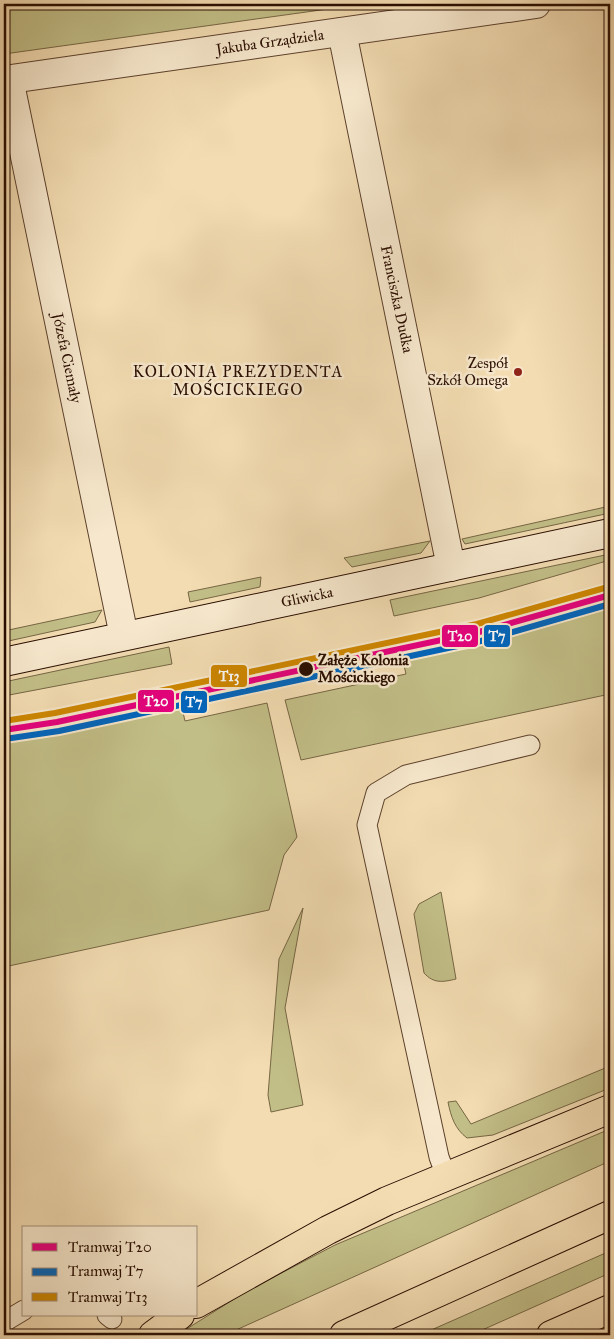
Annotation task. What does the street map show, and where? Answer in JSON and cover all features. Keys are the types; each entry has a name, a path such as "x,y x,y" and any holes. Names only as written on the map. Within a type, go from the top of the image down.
{"main road":[{"path":"198,1303 328,1230 446,1176 610,1109"},
{"path":"344,1335 610,1215"},
{"path":"551,1335 610,1309"},
{"path":"153,1335 179,1316"}],"street":[{"name":"Jakuba Grządziela","path":"6,79 536,4"},
{"name":"Franciszka Dudka","path":"342,32 451,567"},
{"name":"Józefa Ciemały","path":"6,79 124,636"},
{"name":"Gliwicka","path":"4,662 610,533"}],"lane":[{"path":"446,1176 439,1157 367,825 376,794 406,775 530,745"},
{"path":"4,1322 22,1311"}],"shaded area":[{"path":"4,4 364,4 4,54"},
{"path":"610,506 610,513 465,544 462,539"},
{"path":"430,541 421,553 352,567 344,558"},
{"path":"610,554 610,560 479,598 394,616 390,600"},
{"path":"261,577 260,587 190,602 188,592"},
{"path":"610,607 610,694 301,760 285,700 406,674 403,661 491,641"},
{"path":"102,610 95,622 4,642 4,631"},
{"path":"169,647 172,664 4,696 4,682"},
{"path":"267,703 297,837 284,855 269,910 4,967 4,742 182,708 185,721"},
{"path":"441,892 456,979 435,981 424,973 414,914 419,904"},
{"path":"303,908 285,1008 303,1105 271,1112 268,1095 279,959"},
{"path":"610,1066 610,1088 493,1135 467,1138 454,1122 448,1102 456,1101 471,1124"},
{"path":"610,1129 610,1161 225,1335 177,1335 247,1291 335,1245"},
{"path":"610,1251 610,1273 471,1335 420,1335"}],"tram line":[{"name":"T13","path":"4,721 55,713 477,624 608,587"},
{"name":"T20","path":"4,730 57,722 479,632 610,595"},
{"name":"T7","path":"5,739 59,731 481,641 610,604"}],"place":[{"name":"Zespół Szkół Omega","path":"518,372"},
{"name":"Załęże Kolonia Mościckiego","path":"306,669"}],"district":[{"name":"KOLONIA PREZYDENTA MOŚCICKIEGO","path":"238,380"}]}
